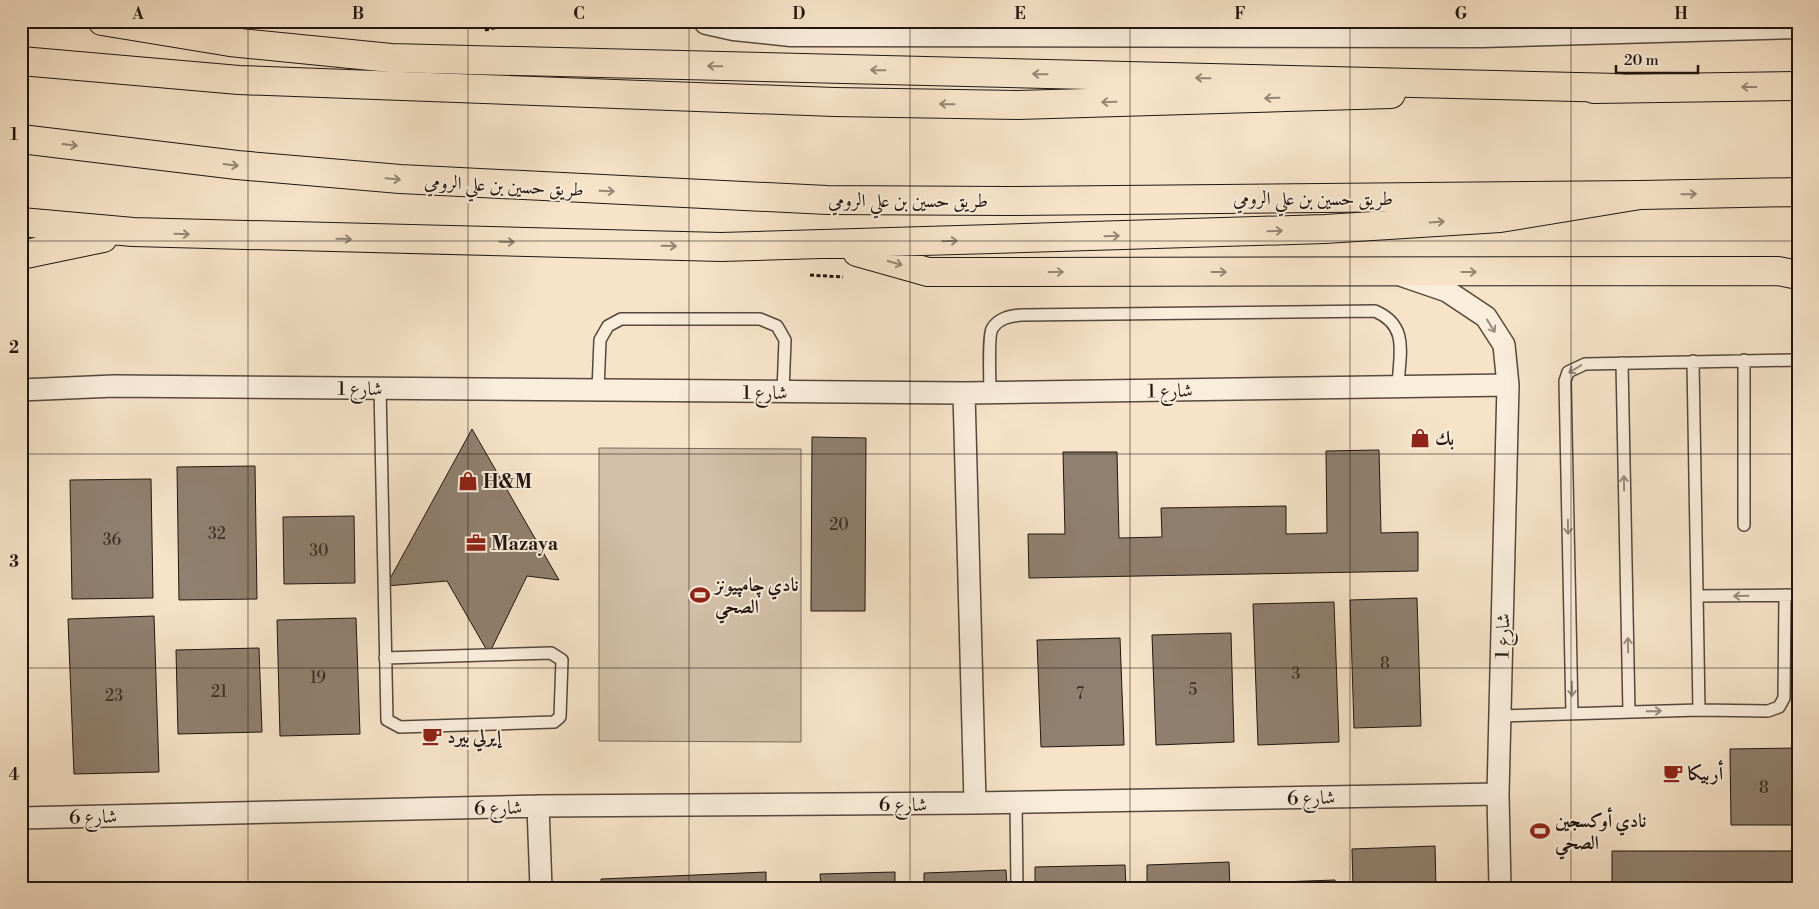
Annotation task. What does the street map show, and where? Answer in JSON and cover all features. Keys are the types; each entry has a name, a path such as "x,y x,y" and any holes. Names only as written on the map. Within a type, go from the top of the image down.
{"highway":[{"path":"102,21 230,42 391,58 1619,88"},
{"path":"21,61 249,80 436,89 1018,105 1619,88 1798,86"},
{"name":"طريق حسين بن علي الرومي","path":"21,139 237,165 400,179 827,200 1006,201 1798,192"},
{"path":"21,222 133,232 721,247 1326,229 1500,218 1640,195"},
{"path":"21,255 133,232"},
{"path":"831,244 928,272 1778,271 1798,274"}],"street":[{"path":"708,21 734,28 791,33 1798,25"},
{"name":"شارع 1","path":"1388,272 1447,291 1486,317 1504,346 1508,385 1498,794 1500,888"},
{"name":"شارع 1","path":"21,390 114,386 990,393 1508,385"},
{"path":"964,393 975,803"},
{"name":"شارع 6","path":"21,818 538,806 975,803 1498,794"},
{"path":"538,806 541,888"}],"lane":[{"path":"990,393 990,331 998,321 1009,316 1022,315 1375,312 1389,317 1396,325 1400,337 1398,387"},
{"path":"598,390 600,340 608,326 621,319 760,319 777,326 785,340 783,392"},
{"path":"1744,360 1744,525"},
{"path":"1572,714 1566,381 1568,372 1577,366 1622,362 1798,360"},
{"path":"1693,361 1699,710"},
{"path":"1622,362 1629,712"},
{"path":"380,388 385,658 387,720 400,727 554,722 560,717 562,660 551,653 385,658"},
{"path":"1500,716 1699,710 1768,711 1779,707 1784,698 1785,595"},
{"path":"1697,596 1798,595"},
{"path":"1016,802 1017,888"}],"path":[{"path":"478,32 499,27 507,21"}],"shaded area":[{"name":"نادي چامپيونز الصحي","path":"599,448 801,449 801,742 599,741"}],"building":[{"path":"472,429 559,580 527,576 489,654 447,581 386,586"},
{"path":"812,437 866,438 865,611 811,611"},
{"path":"1379,450 1381,533 1418,532 1418,571 1029,578 1028,534 1065,534 1063,452 1117,452 1119,538 1162,537 1161,508 1286,506 1286,534 1327,533 1326,451"},
{"path":"255,466 257,599 179,600 177,467"},
{"path":"151,479 153,598 72,599 70,480"},
{"path":"354,516 355,583 284,584 283,517"},
{"path":"1417,598 1421,726 1354,728 1350,600"},
{"path":"1334,602 1339,742 1258,745 1253,604"},
{"path":"154,616 159,772 74,774 68,619"},
{"path":"356,618 360,734 280,736 277,620"},
{"path":"1231,633 1234,742 1156,745 1152,635"},
{"path":"1120,638 1124,745 1041,747 1037,640"},
{"path":"259,648 262,732 178,734 176,650"},
{"path":"1798,748 1798,825 1731,825 1730,749"},
{"path":"1435,846 1436,888 1353,888 1352,849"},
{"path":"1612,851 1798,851 1798,888 1612,888"},
{"path":"1229,862 1230,888 1147,888 1147,865"},
{"path":"1125,865 1126,888 1035,888 1035,867"},
{"path":"1006,870 1007,888 924,888 924,873"},
{"path":"766,872 766,888 602,888 601,879"},
{"path":"895,872 895,888 821,888 820,874"},
{"path":"1335,880 1335,888 1251,888 1251,883"},
{"path":"72,883 150,886 150,888 71,888"}],"place":[{"name":"بك","path":"1420,438"},
{"name":"H&M","path":"468,481"},
{"name":"Mazaya","path":"476,543"},
{"name":"نادي چامپيونز الصحي","path":"700,595"},
{"name":"إيرلي بيرد","path":"432,736"},
{"name":"أربيكا","path":"1673,773"},
{"name":"نادي أوكسجين الصحي","path":"1540,831"}]}
